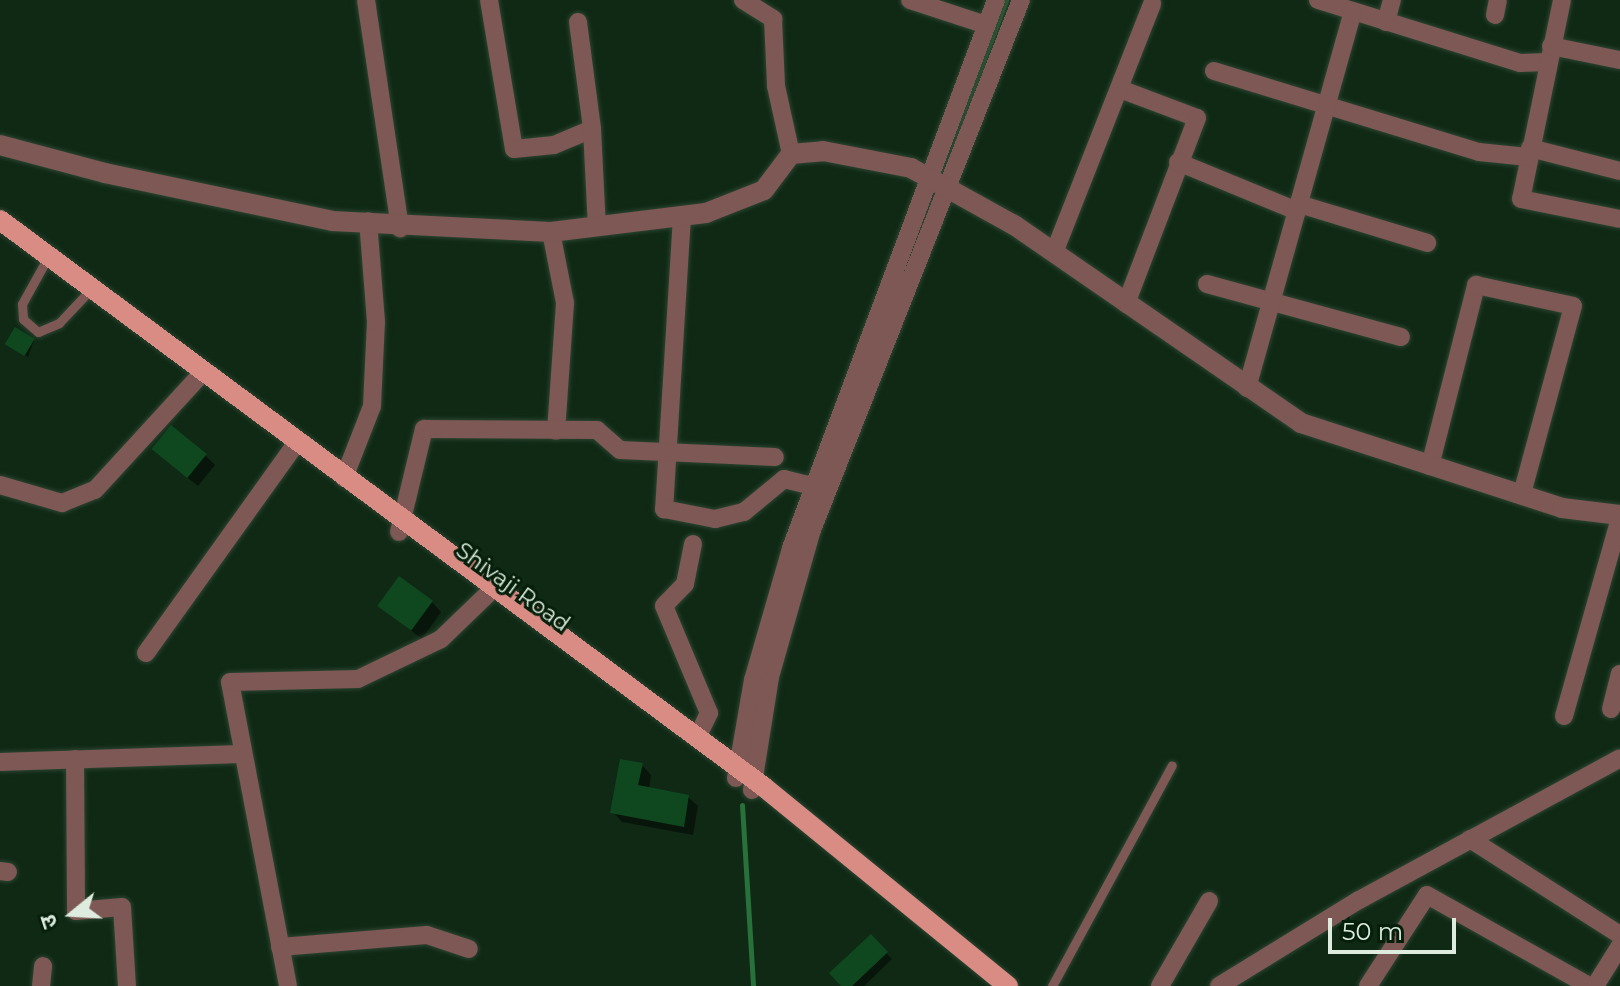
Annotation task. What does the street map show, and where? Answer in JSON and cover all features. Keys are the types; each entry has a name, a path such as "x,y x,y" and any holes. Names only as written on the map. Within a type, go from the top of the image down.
{"main road":[{"path":"0,220 46,261"},
{"name":"Shivaji Road","path":"0,233 46,261 402,528 745,779 992,986"},
{"path":"294,447 344,478 402,528"},
{"path":"490,593 697,738 1008,986"}],"street":[{"path":"366,0 400,228"},
{"path":"489,0 514,149 554,145 592,129"},
{"path":"743,0 773,19 776,86 791,154"},
{"path":"910,0 986,25"},
{"path":"745,779 812,530 938,180 996,0"},
{"path":"745,779 768,621 813,486 938,180 1021,0"},
{"path":"1318,0 1520,63 1550,54 1620,60"},
{"path":"1386,22 1392,0"},
{"path":"1562,0 1521,199 1620,219"},
{"path":"1054,253 1097,136 1120,89 1152,4"},
{"path":"1247,388 1353,12"},
{"path":"578,22 592,129 597,227"},
{"path":"1214,71 1325,108 1479,152 1529,153 1620,171"},
{"path":"1120,89 1197,118 1126,304"},
{"path":"0,145 105,173 332,221 368,221 400,228 551,232 706,213 764,190 791,154 823,151 938,180 1054,253 1301,423 1562,508 1620,516 1564,716"},
{"path":"1178,162 1298,208 1427,243"},
{"path":"682,216 671,452 664,509 715,519 744,512 784,479 813,486"},
{"path":"344,478 372,406 376,322 368,221"},
{"path":"551,232 565,303 556,431"},
{"path":"1207,284 1401,337"},
{"path":"1430,466 1476,285 1573,306 1522,494"},
{"path":"0,485 62,503 95,490 200,376"},
{"path":"402,528 424,429 597,430 620,450 775,457"},
{"path":"146,653 294,447"},
{"path":"693,544 685,584 664,606 709,713 697,738"},
{"path":"288,986 240,754 230,682 358,679 441,639 490,593"},
{"path":"1611,709 1620,674"},
{"path":"0,762 240,754"},
{"path":"1219,986 1310,928 1620,758"},
{"path":"75,759 76,911 122,907 127,986"},
{"path":"1470,839 1620,935"},
{"path":"1368,986 1427,895 1592,986 1620,946"},
{"path":"1160,986 1209,901"},
{"path":"280,947 427,935 469,949"},
{"path":"41,986 43,966"}],"lane":[{"path":"46,261 22,304 23,319 38,332 50,330 88,293"},
{"path":"1052,986 1172,765"}],"building":[{"path":"15,327 35,339 24,356 5,344"},
{"path":"171,425 207,454 187,478 151,449"},
{"path":"399,576 433,601 411,631 377,606"},
{"path":"620,759 643,763 638,785 689,795 684,827 610,813"},
{"path":"871,934 888,952 852,986 841,986 829,973"}],"waterway":[{"path":"939,180 1006,0"},
{"path":"914,247 935,189"},
{"path":"742,805 753,986"}]}
